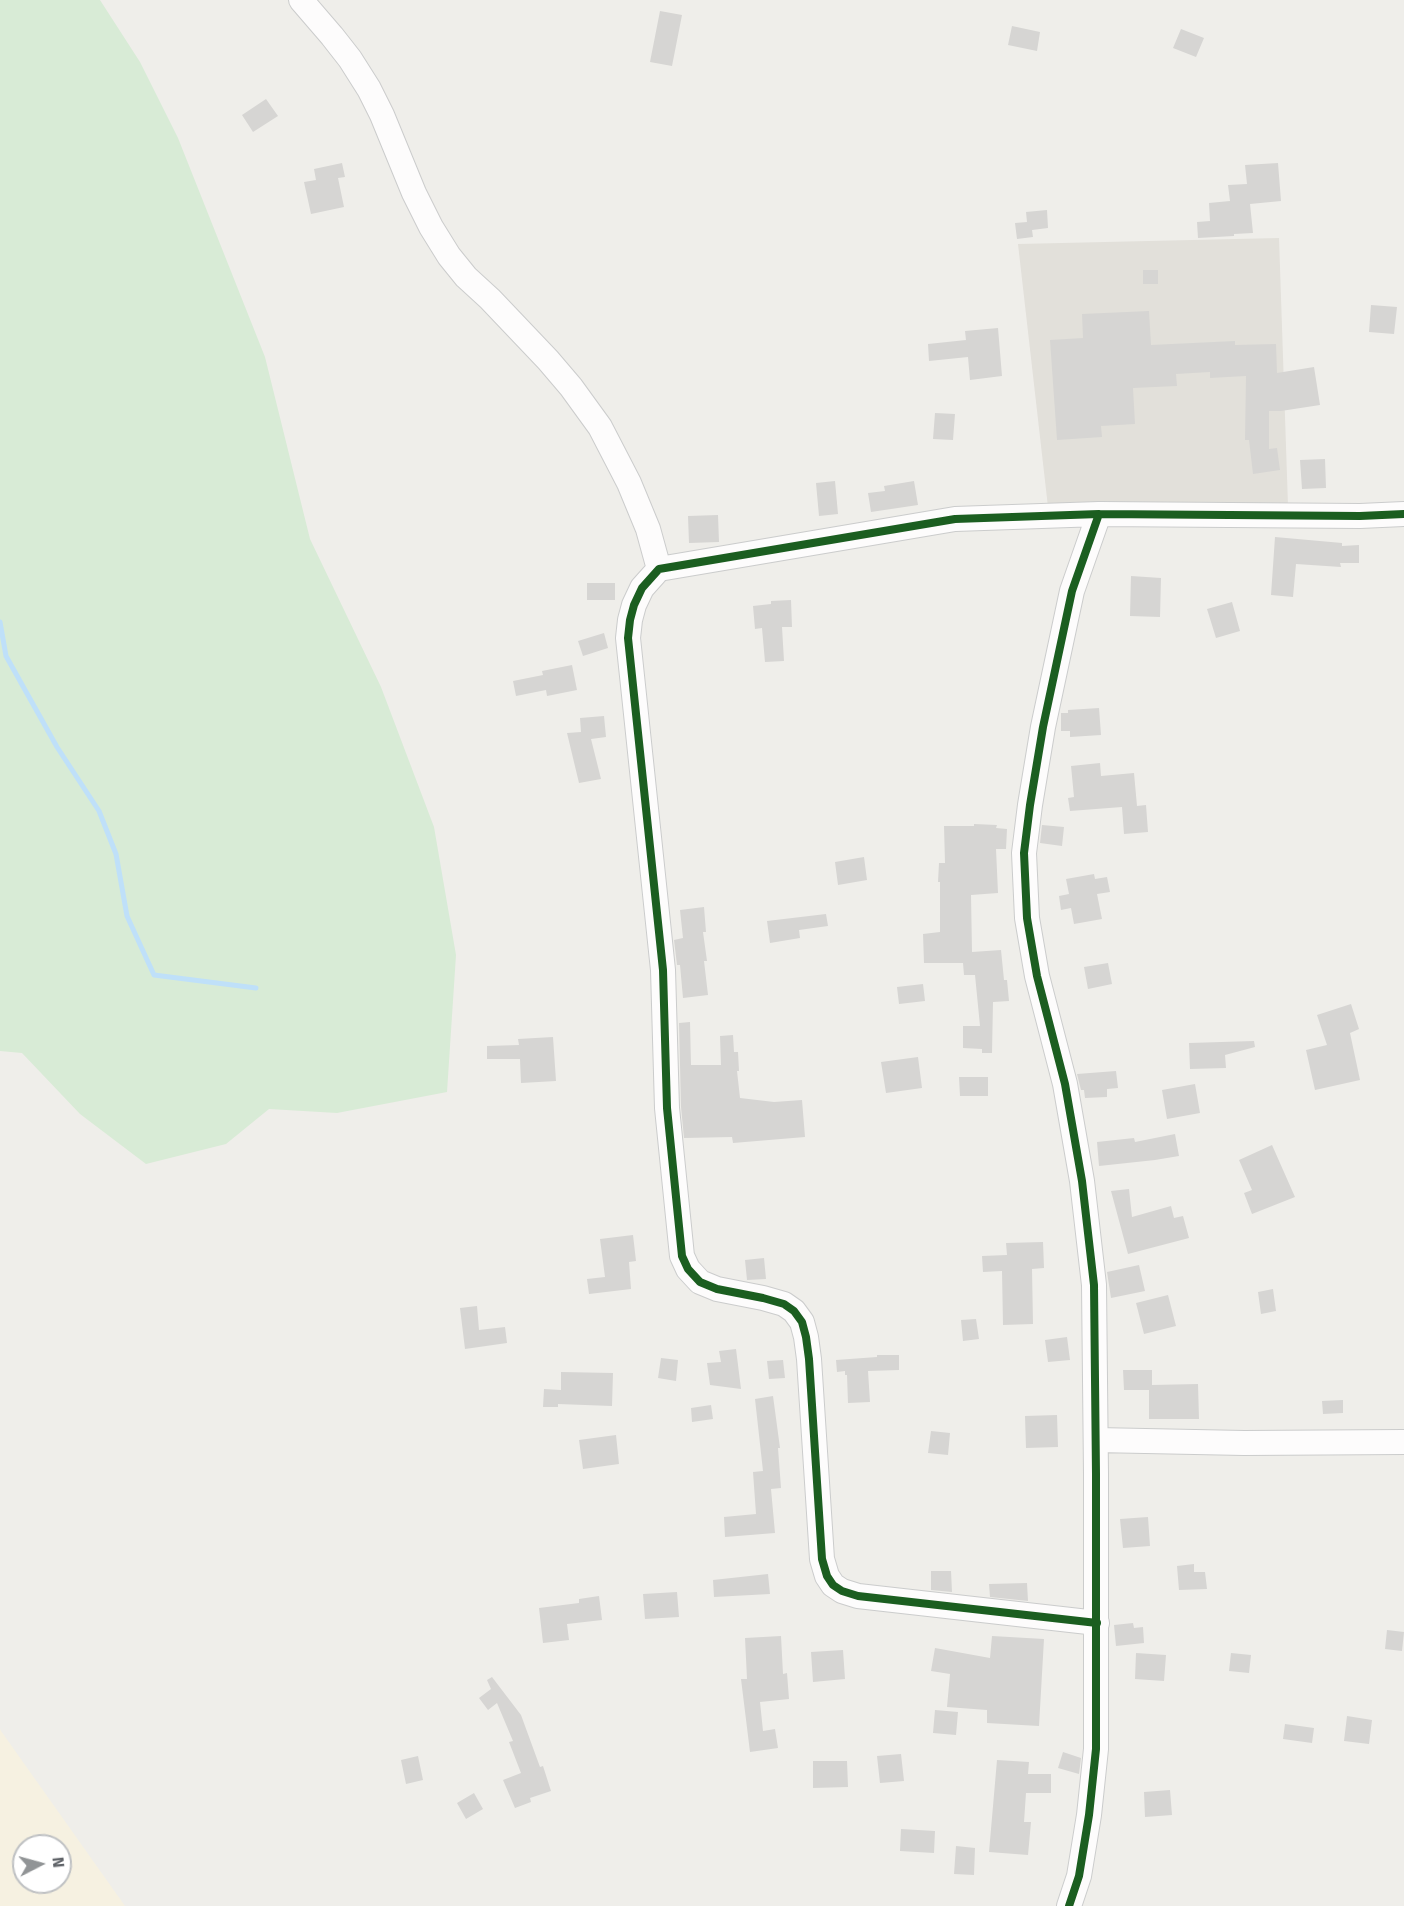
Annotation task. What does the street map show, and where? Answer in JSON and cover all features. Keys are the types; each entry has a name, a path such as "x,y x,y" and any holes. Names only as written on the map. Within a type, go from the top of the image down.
{"street":[{"path":"300,0 344,51 369,89 430,227 449,256 466,277 548,360 600,427 633,492 648,529 659,569"},
{"path":"1069,1906 1079,1876 1089,1815 1096,1749 1094,1285 1082,1181 1065,1084 1037,975 1027,918 1024,853 1043,727 1072,591 1099,514"},
{"path":"1097,1623 858,1596 842,1591 833,1585 827,1576 822,1559 809,1359 802,1322 794,1311 784,1304 700,1282 688,1269 682,1256 667,1108 663,970 628,638 634,605 642,588 659,569 955,519 1099,514 1360,516 1404,514"},
{"path":"1096,1440 1244,1443 1404,1442"}],"shaded area":[{"path":"1279,238 1288,506 1048,507 1018,244"}],"green space":[{"path":"0,0 100,0 140,62 178,138 265,357 310,539 381,687 434,827 456,955 447,1092 337,1113 269,1109 226,1144 146,1164 80,1114 22,1053 0,1051"}],"sand":[{"path":"0,1729 125,1906 0,1906"}],"building":[{"path":"660,11 682,15 672,66 650,62"},
{"path":"1012,26 1040,32 1037,51 1008,45"},
{"path":"1181,29 1204,38 1196,57 1173,48"},
{"path":"266,99 278,116 253,132 242,115"},
{"path":"342,163 345,177 338,178 344,207 311,214 304,182 316,180 314,169"},
{"path":"1278,163 1281,201 1250,204 1253,233 1198,238 1197,222 1210,221 1209,203 1230,201 1228,185 1247,184 1245,165"},
{"path":"1047,210 1048,228 1032,230 1033,237 1017,239 1015,223 1027,222 1026,212"},
{"path":"1143,270 1158,270 1158,284 1143,284"},
{"path":"1371,305 1397,307 1394,334 1369,332"},
{"path":"1149,311 1151,345 1235,341 1235,345 1276,344 1277,373 1314,367 1320,405 1269,411 1269,449 1277,448 1280,470 1253,474 1249,440 1245,440 1246,376 1210,378 1210,372 1176,374 1177,386 1133,388 1135,424 1101,426 1102,437 1057,440 1050,340 1083,338 1082,314"},
{"path":"998,328 1002,376 970,380 968,357 929,361 928,344 966,340 965,331"},
{"path":"935,413 955,414 953,440 933,439"},
{"path":"1325,459 1326,488 1302,489 1300,460"},
{"path":"835,481 838,514 819,516 816,483"},
{"path":"914,481 918,505 871,512 868,493 885,491 884,486"},
{"path":"718,515 719,542 689,543 688,516"},
{"path":"1275,537 1342,543 1342,546 1359,545 1359,563 1340,563 1341,567 1296,564 1293,597 1271,595"},
{"path":"1131,576 1161,578 1160,617 1130,616"},
{"path":"587,583 615,583 615,600 587,600"},
{"path":"791,600 792,627 782,627 784,661 765,662 762,628 755,629 753,606 771,604 771,601"},
{"path":"1232,602 1240,631 1216,638 1207,609"},
{"path":"604,633 608,648 583,656 578,641"},
{"path":"572,665 577,690 547,696 546,690 516,696 513,681 543,675 542,671"},
{"path":"1099,708 1101,735 1070,737 1070,731 1061,731 1061,713 1068,713 1068,710"},
{"path":"604,716 606,737 591,739 601,779 579,783 567,733 581,732 580,718"},
{"path":"1100,763 1101,776 1134,773 1137,806 1146,805 1148,832 1124,834 1122,807 1070,811 1068,798 1074,797 1071,766"},
{"path":"974,824 997,825 996,828 1007,829 1006,849 996,849 998,893 971,895 972,952 1001,950 1004,980 1007,980 1009,1001 993,1002 992,1053 982,1053 982,1049 963,1048 963,1026 980,1026 975,975 964,975 963,963 924,963 923,934 940,932 940,882 938,882 939,863 945,863 944,826 974,826"},
{"path":"1042,825 1064,827 1062,846 1040,843"},
{"path":"864,857 867,880 838,885 835,862"},
{"path":"1094,874 1095,879 1107,877 1110,892 1097,894 1102,919 1074,924 1071,908 1061,910 1059,896 1069,894 1066,879"},
{"path":"704,907 706,932 703,932 707,961 704,961 708,995 683,998 680,965 677,965 674,940 683,938 680,910"},
{"path":"826,914 828,926 799,930 800,938 770,943 767,921"},
{"path":"1108,963 1112,984 1088,989 1084,967"},
{"path":"923,984 925,1001 899,1004 897,987"},
{"path":"1351,1004 1359,1029 1350,1033 1360,1080 1315,1090 1306,1050 1327,1045 1317,1015"},
{"path":"690,1022 691,1065 721,1065 720,1036 733,1035 734,1052 738,1052 739,1071 737,1071 740,1098 774,1102 802,1100 805,1137 733,1143 732,1137 684,1138 679,1023"},
{"path":"553,1037 556,1081 521,1083 520,1059 487,1059 487,1046 519,1045 518,1039"},
{"path":"1254,1041 1255,1047 1225,1055 1226,1068 1190,1069 1189,1043"},
{"path":"918,1057 922,1088 886,1093 881,1062"},
{"path":"1116,1071 1118,1088 1107,1089 1107,1097 1085,1098 1077,1074"},
{"path":"959,1077 988,1077 988,1096 960,1096"},
{"path":"1195,1084 1200,1113 1167,1119 1162,1090"},
{"path":"1175,1134 1179,1156 1099,1166 1097,1142 1134,1138 1135,1142"},
{"path":"1272,1145 1295,1197 1252,1214 1244,1193 1252,1190 1239,1160"},
{"path":"1129,1189 1132,1217 1171,1206 1174,1218 1183,1216 1189,1238 1128,1254 1111,1191"},
{"path":"633,1235 636,1261 629,1262 631,1289 589,1294 587,1279 605,1277 600,1239"},
{"path":"1043,1242 1044,1268 1032,1269 1033,1324 1003,1325 1002,1271 983,1272 982,1256 1007,1255 1006,1243"},
{"path":"764,1258 766,1279 747,1280 745,1260"},
{"path":"1139,1265 1145,1291 1111,1298 1107,1272"},
{"path":"1273,1289 1276,1311 1261,1314 1258,1292"},
{"path":"1168,1295 1176,1326 1144,1334 1136,1303"},
{"path":"477,1306 479,1330 505,1327 507,1343 465,1349 460,1308"},
{"path":"976,1319 979,1339 963,1341 961,1320"},
{"path":"1067,1337 1070,1360 1048,1362 1045,1340"},
{"path":"736,1349 741,1389 710,1385 707,1363 721,1362 719,1351"},
{"path":"877,1355 899,1355 899,1370 868,1371 870,1402 848,1403 847,1375 845,1371 837,1372 836,1360 877,1357"},
{"path":"661,1358 678,1360 676,1381 658,1378"},
{"path":"783,1360 785,1378 769,1379 767,1361"},
{"path":"1123,1370 1152,1370 1152,1385 1198,1384 1199,1419 1149,1419 1149,1390 1124,1390"},
{"path":"561,1372 613,1373 612,1406 558,1404 558,1407 543,1407 544,1389 561,1390"},
{"path":"773,1396 780,1448 778,1448 781,1488 771,1489 775,1533 725,1537 724,1517 756,1514 753,1472 763,1471 755,1399"},
{"path":"1343,1400 1343,1413 1323,1414 1322,1401"},
{"path":"711,1405 713,1419 692,1422 691,1408"},
{"path":"1057,1415 1058,1447 1026,1448 1025,1416"},
{"path":"931,1431 950,1433 948,1455 928,1453"},
{"path":"616,1435 619,1464 583,1469 579,1440"},
{"path":"1148,1517 1150,1546 1123,1548 1120,1519"},
{"path":"1194,1564 1194,1572 1205,1572 1207,1589 1179,1590 1177,1566"},
{"path":"931,1571 951,1571 952,1592 931,1590"},
{"path":"768,1574 770,1594 714,1597 713,1580"},
{"path":"1027,1583 1028,1601 990,1597 989,1584"},
{"path":"677,1592 679,1617 645,1619 643,1594"},
{"path":"599,1596 602,1620 567,1624 569,1640 543,1643 539,1608 579,1603 579,1599"},
{"path":"1133,1623 1134,1628 1143,1627 1144,1643 1116,1646 1114,1625"},
{"path":"1387,1630 1404,1632 1402,1651 1385,1649"},
{"path":"781,1636 783,1674 787,1673 789,1699 760,1702 763,1731 775,1729 778,1748 750,1752 741,1679 747,1679 745,1638"},
{"path":"992,1636 1044,1639 1039,1726 987,1723 987,1710 947,1707 950,1674 931,1671 935,1648 990,1658"},
{"path":"843,1650 845,1679 813,1682 811,1652"},
{"path":"1136,1653 1166,1655 1164,1681 1135,1679"},
{"path":"1231,1653 1251,1655 1249,1673 1229,1671"},
{"path":"492,1677 521,1715 551,1791 530,1798 531,1802 515,1808 503,1780 521,1773 509,1742 513,1741 497,1703 488,1710 479,1698 491,1689 487,1680"},
{"path":"935,1710 958,1712 956,1735 933,1733"},
{"path":"1347,1716 1372,1720 1369,1744 1344,1741"},
{"path":"1285,1724 1314,1728 1312,1743 1283,1739"},
{"path":"1063,1752 1081,1758 1079,1774 1058,1768"},
{"path":"901,1754 904,1781 880,1783 877,1756"},
{"path":"418,1756 423,1780 406,1784 401,1760"},
{"path":"997,1760 1029,1762 1028,1774 1051,1774 1051,1793 1026,1793 1024,1822 1031,1822 1028,1855 989,1852"},
{"path":"813,1761 847,1761 848,1787 813,1788"},
{"path":"1170,1790 1172,1815 1145,1817 1144,1792"},
{"path":"474,1793 483,1809 466,1819 457,1803"},
{"path":"901,1829 935,1831 934,1853 900,1851"},
{"path":"956,1846 975,1848 974,1875 954,1874"}],"waterway":[{"path":"0,622 6,656 57,747 99,811 116,854 127,916 154,975 256,988"}],"cycle path":[{"path":"1097,1623 858,1596 842,1591 833,1585 827,1576 822,1559 809,1359 802,1322 794,1311 784,1304 717,1289 700,1282 688,1269 682,1256 667,1108 663,970 628,638 634,605 642,588 659,569 955,519 1099,514"},
{"path":"1069,1906 1079,1876 1089,1815 1096,1749 1094,1285 1082,1181 1065,1084 1037,976 1027,918 1024,853 1043,727 1072,591 1099,514 1360,516 1404,514"}]}
